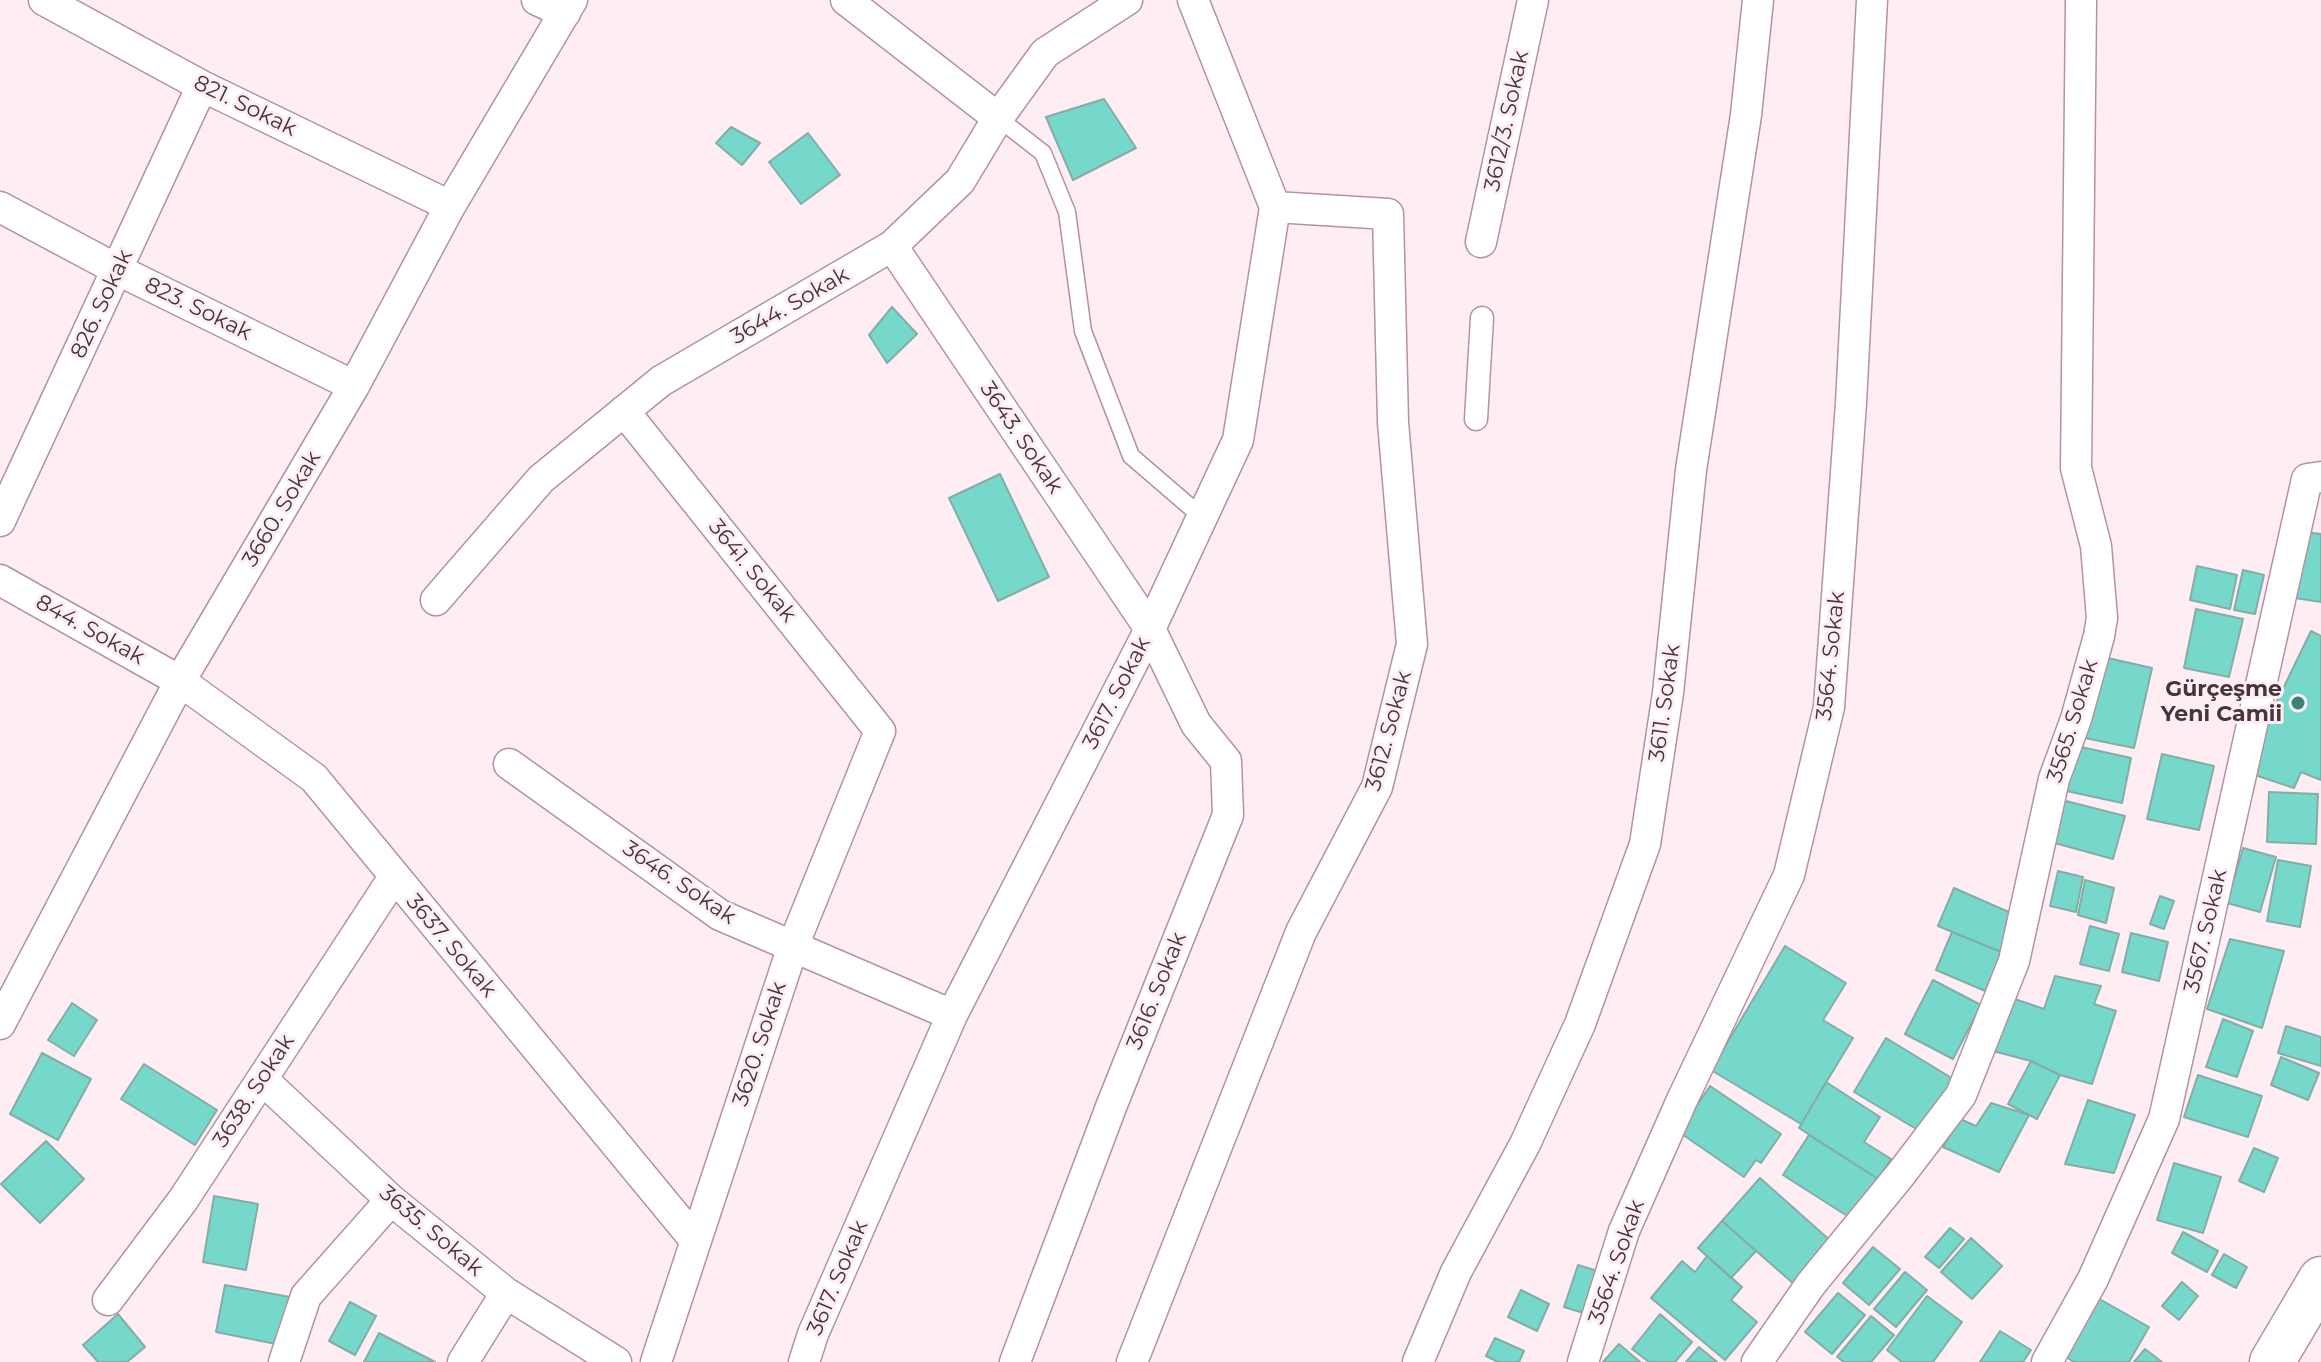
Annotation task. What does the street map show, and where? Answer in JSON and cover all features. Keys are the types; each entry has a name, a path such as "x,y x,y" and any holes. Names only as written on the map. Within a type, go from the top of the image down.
{"main road":[{"path":"2272,1362 2321,1279"}],"street":[{"name":"821. Sokak","path":"44,0 202,86 450,206"},
{"path":"537,0 569,7"},
{"path":"846,0 998,118"},
{"name":"3644. Sokak","path":"436,600 541,479 661,381 892,246 960,181 998,118 1045,53 1127,0"},
{"path":"1193,0 1275,207"},
{"name":"3612/3. Sokak","path":"1481,242 1533,0"},
{"name":"3611. Sokak","path":"1418,1362 1456,1272 1525,1144 1580,1024 1645,844 1668,693 1691,470 1746,115 1758,0"},
{"name":"3564. Sokak","path":"1583,1362 1624,1231 1682,1100 1789,875 1829,707 1851,403 1872,0"},
{"name":"3565. Sokak","path":"1757,1362 1811,1284 1961,1095 2014,961 2054,779 2076,719 2099,636 2102,618 2096,546 2076,468 2081,0"},
{"name":"3660. Sokak","path":"0,1024 180,681 354,386 450,206 569,7"},
{"name":"826. Sokak","path":"0,521 202,86"},
{"name":"823. Sokak","path":"0,207 118,270 354,386"},
{"name":"3617. Sokak","path":"804,1362 813,1334 952,1015 1150,629 1238,440 1275,207"},
{"name":"3612. Sokak","path":"1132,1362 1301,932 1377,787 1412,644 1393,422 1388,214 1275,207"},
{"name":"3643. Sokak","path":"892,246 1150,629"},
{"path":"1476,419 1482,318"},
{"name":"3641. Sokak","path":"624,411 880,731"},
{"name":"3567. Sokak","path":"2047,1362 2093,1279 2164,1119 2314,478"},
{"name":"844. Sokak","path":"0,580 180,681"},
{"name":"3616. Sokak","path":"1015,1362 1111,1107 1228,815 1226,761 1196,724 1150,629"},
{"name":"3637. Sokak","path":"180,681 314,778 695,1240"},
{"name":"3620. Sokak","path":"656,1362 793,946 880,731"},
{"name":"3646. Sokak","path":"509,764 720,915 952,1015"},
{"name":"3638. Sokak","path":"108,1300 183,1200 394,877"},
{"name":"3635. Sokak","path":"262,1079 391,1200 506,1293 616,1362"},
{"path":"284,1362 306,1296 391,1200"},
{"path":"463,1362 506,1293"}],"lane":[{"path":"998,118 1043,153 1067,212 1083,331 1131,456 1202,517"}],"building":[{"path":"1104,99 1136,148 1073,180 1046,117"},
{"path":"731,127 760,143 742,165 716,143"},
{"path":"808,133 840,175 801,204 769,162"},
{"path":"892,307 917,334 887,363 869,335"},
{"path":"1000,474 1049,577 998,601 949,498"},
{"path":"2305,532 2321,534 2321,602 2295,598"},
{"path":"2197,566 2237,575 2230,609 2190,600"},
{"path":"2243,570 2264,575 2255,614 2234,610"},
{"path":"2196,609 2243,619 2229,677 2184,668"},
{"name":"Gürçeşme Yeni Camii","path":"2311,631 2321,636 2321,780 2301,772 2294,788 2243,771"},
{"path":"2099,656 2152,668 2134,748 2080,737"},
{"path":"2072,745 2131,758 2122,803 2062,790"},
{"path":"2162,754 2214,766 2199,830 2147,819"},
{"path":"2269,792 2318,794 2316,844 2267,842"},
{"path":"2062,800 2125,816 2113,859 2051,842"},
{"path":"2243,848 2276,857 2260,912 2227,903"},
{"path":"2278,860 2311,866 2300,927 2267,921"},
{"path":"2058,871 2083,877 2076,912 2050,906"},
{"path":"2085,880 2114,888 2106,923 2078,915"},
{"path":"1954,888 2011,913 2006,954 1938,926"},
{"path":"2160,896 2174,901 2164,929 2150,924"},
{"path":"2090,926 2119,934 2109,971 2080,964"},
{"path":"1952,932 2006,954 1990,993 1936,970"},
{"path":"2131,933 2168,942 2159,981 2122,972"},
{"path":"2230,939 2284,951 2262,1028 2207,1009"},
{"path":"1785,946 1846,983 1823,1020 1853,1038 1801,1124 1711,1070"},
{"path":"2055,976 2101,986 2094,1004 2116,1011 2092,1084 2060,1075 2031,1061 1989,1050 2006,996 2044,1009"},
{"path":"1933,980 1981,1005 1953,1059 1905,1034"},
{"path":"72,1003 97,1020 74,1056 48,1040"},
{"path":"2223,1019 2253,1031 2237,1077 2206,1067"},
{"path":"2286,1026 2321,1037 2321,1066 2278,1053"},
{"path":"1886,1038 1955,1080 1923,1133 1854,1092"},
{"path":"42,1053 91,1079 58,1140 10,1114"},
{"path":"2281,1057 2319,1073 2308,1100 2271,1085"},
{"path":"2031,1061 2060,1075 2037,1119 2008,1104"},
{"path":"144,1064 217,1110 195,1145 121,1099"},
{"path":"2198,1075 2262,1096 2248,1137 2184,1117"},
{"path":"1826,1082 1880,1117 1864,1142 1891,1159 1878,1179 1799,1128"},
{"path":"1710,1086 1781,1134 1761,1163 1756,1160 1744,1177 1679,1132"},
{"path":"2088,1100 2135,1115 2114,1173 2065,1164"},
{"path":"1991,1103 2029,1115 1999,1172 1943,1147 1960,1119 1976,1126"},
{"path":"1809,1135 1878,1179 1852,1219 1783,1175"},
{"path":"46,1141 84,1179 40,1223 1,1184"},
{"path":"2254,1148 2278,1158 2264,1192 2239,1181"},
{"path":"2174,1163 2221,1177 2203,1233 2157,1220"},
{"path":"1760,1178 1833,1243 1795,1285 1722,1221"},
{"path":"214,1196 258,1204 246,1270 203,1262"},
{"path":"1722,1221 1756,1251 1731,1278 1698,1248"},
{"path":"1950,1228 1964,1239 1939,1268 1925,1257"},
{"path":"2183,1232 2218,1251 2207,1272 2172,1253"},
{"path":"1971,1238 2002,1266 1972,1299 1941,1272"},
{"path":"1873,1247 1900,1269 1869,1305 1843,1283"},
{"path":"2224,1254 2247,1267 2236,1288 2212,1275"},
{"path":"1707,1256 1742,1287 1731,1300 1757,1322 1725,1360 1651,1298 1682,1261 1695,1272"},
{"path":"1578,1265 1604,1273 1590,1315 1564,1307"},
{"path":"1905,1272 1927,1290 1896,1327 1874,1309"},
{"path":"2182,1282 2198,1296 2179,1320 2162,1306"},
{"path":"225,1285 290,1297 281,1345 216,1332"},
{"path":"1521,1290 1549,1304 1537,1331 1508,1317"},
{"path":"1838,1293 1865,1315 1832,1354 1805,1332"},
{"path":"1927,1296 1962,1322 1933,1362 1902,1362 1887,1350"},
{"path":"2096,1297 2149,1327 2129,1362 2074,1362 2063,1355"},
{"path":"350,1302 376,1316 355,1355 329,1341"},
{"path":"118,1314 145,1347 127,1362 98,1362 83,1345"},
{"path":"1660,1314 1692,1342 1675,1362 1649,1362 1632,1349"},
{"path":"1871,1316 1894,1335 1871,1362 1844,1362 1837,1357"},
{"path":"2000,1331 2031,1350 2023,1362 1980,1362"},
{"path":"379,1333 435,1362 364,1362"},
{"path":"1495,1338 1524,1351 1519,1362 1498,1362 1486,1356"},
{"path":"1619,1344 1640,1362 1603,1362"},
{"path":"1699,1347 1717,1362 1686,1362"},
{"path":"2145,1349 2162,1362 2134,1362"}],"place":[{"name":"Gürçeşme Yeni Camii","path":"2298,703"}]}
